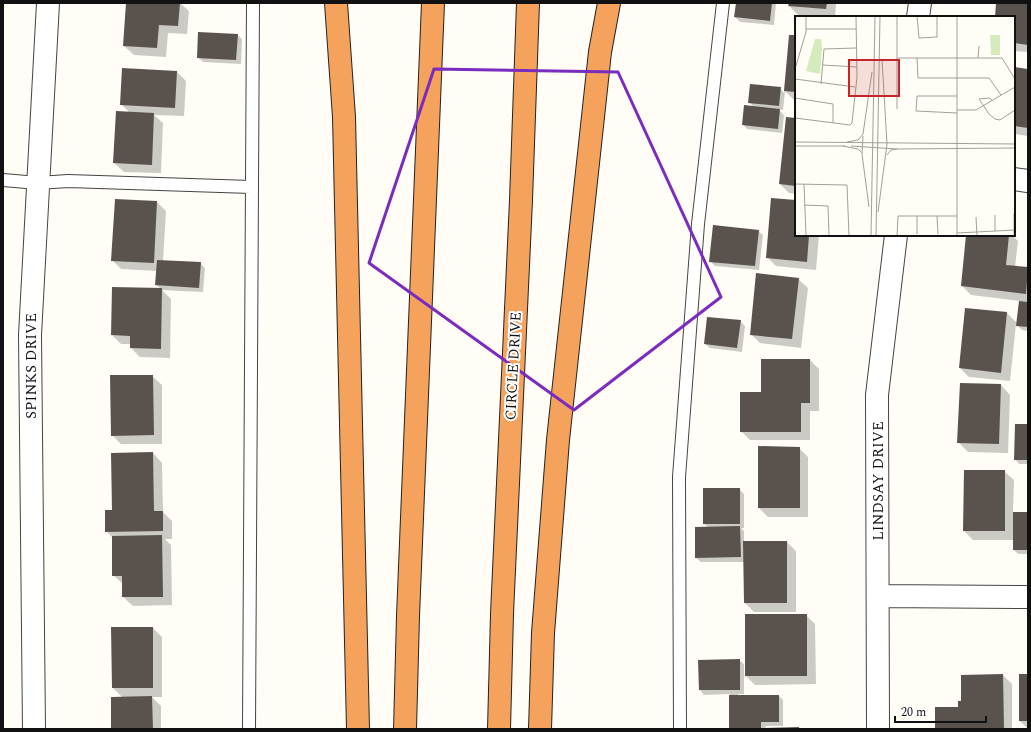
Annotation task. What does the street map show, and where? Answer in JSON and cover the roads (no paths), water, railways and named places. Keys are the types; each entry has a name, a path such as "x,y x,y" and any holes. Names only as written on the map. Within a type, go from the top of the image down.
{"highway":[{"path":"336,3 344,117 358,729"},
{"path":"405,729 433,3"},
{"name":"CIRCLE DRIVE","path":"499,729 502,606 528,3"},
{"path":"540,729 543,633 558,440 600,52 608,3"}],"street":[{"name":"SPINKS DRIVE","path":"34,729 30,335 48,3"},
{"path":"918,16 920,3"},
{"path":"1015,180 1028,181"},
{"name":"LINDSAY DRIVE","path":"878,729 877,395 896,236"},
{"path":"878,596 1028,597"}],"lane":[{"path":"248,729 253,3"},
{"path":"680,729 679,477 698,224 723,3"},
{"path":"3,180 38,183 68,181 252,187"}]}
